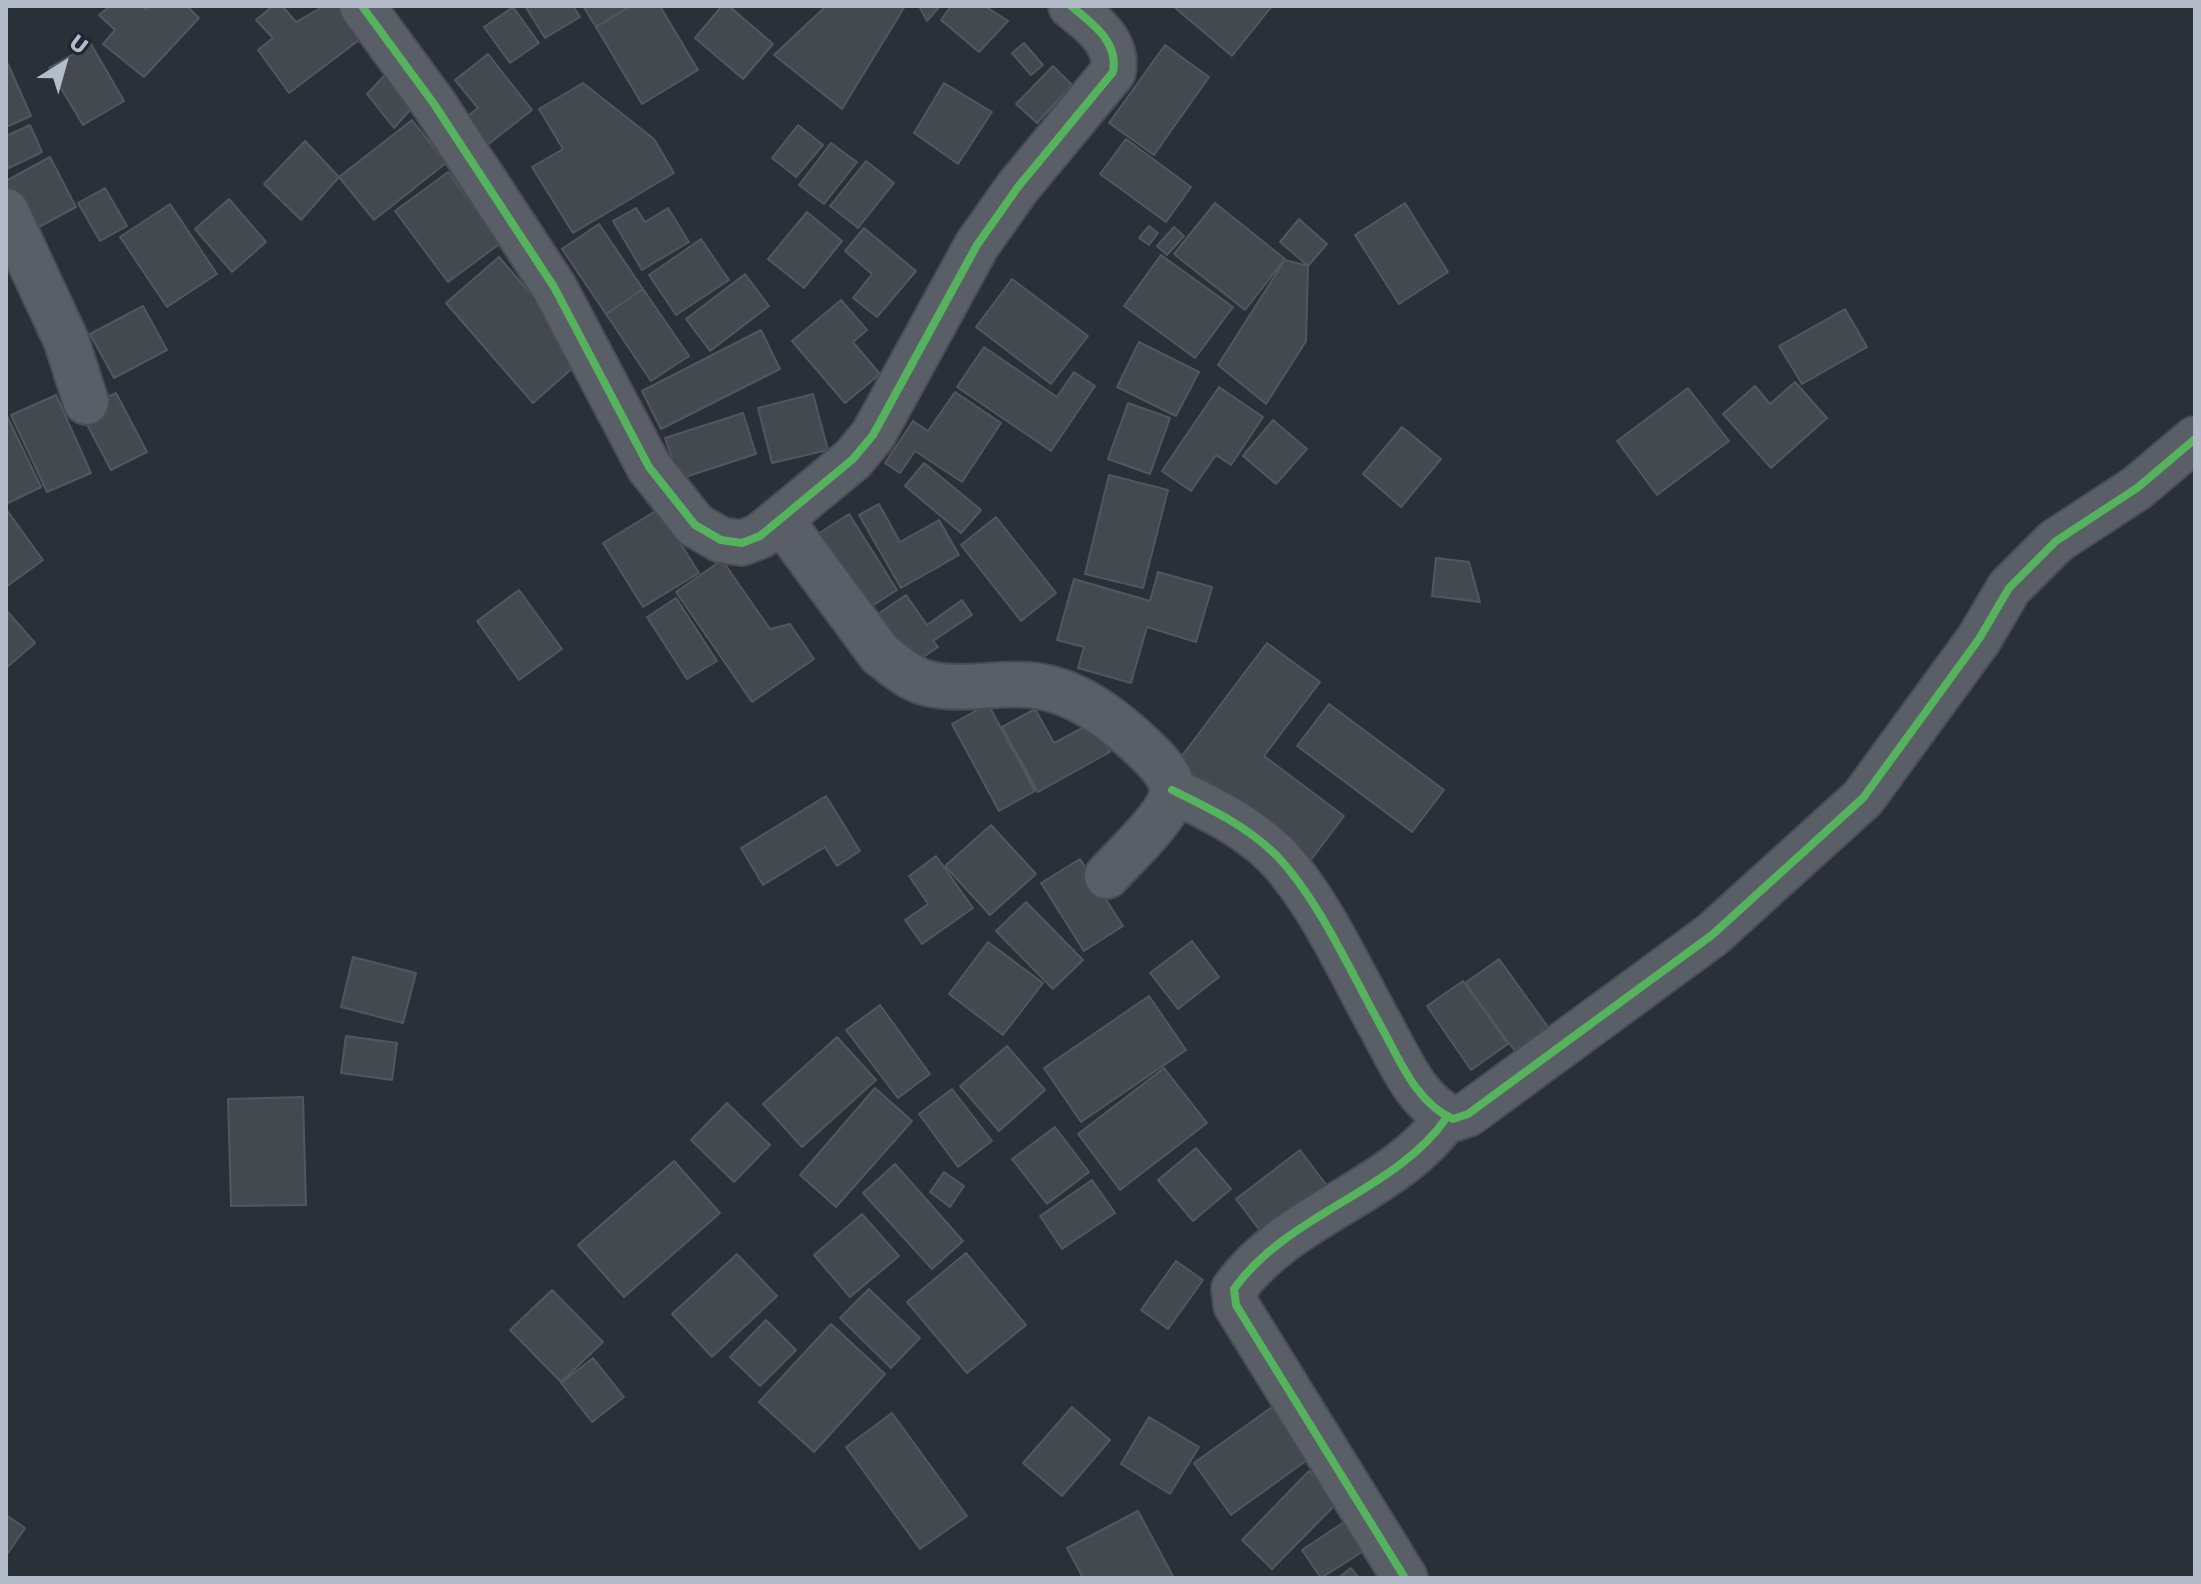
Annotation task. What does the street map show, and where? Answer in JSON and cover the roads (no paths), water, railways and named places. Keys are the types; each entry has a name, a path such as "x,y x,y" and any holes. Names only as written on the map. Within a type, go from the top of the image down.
{"street":[{"path":"362,6 434,104 554,287 649,467 695,525 721,540 742,543 760,536 781,520 853,459 873,435 977,245 1018,187 1113,72 1115,61 1108,41 1096,26 1071,6"},
{"path":"6,211 66,340 86,402"},
{"path":"1172,790 1243,827 1276,855 1310,900 1407,1075 1427,1104 1453,1119 1468,1114 1712,935 1852,809 1979,639 2009,588 2056,541 2137,488 2195,439"},
{"path":"781,520 880,654 897,667 925,683 971,687 1030,685 1066,692 1098,711 1133,738 1164,768 1172,785 1171,800 1107,876"},
{"path":"1405,1578 1236,1305 1234,1289 1245,1274 1314,1217 1411,1158 1432,1139 1447,1117"}]}
